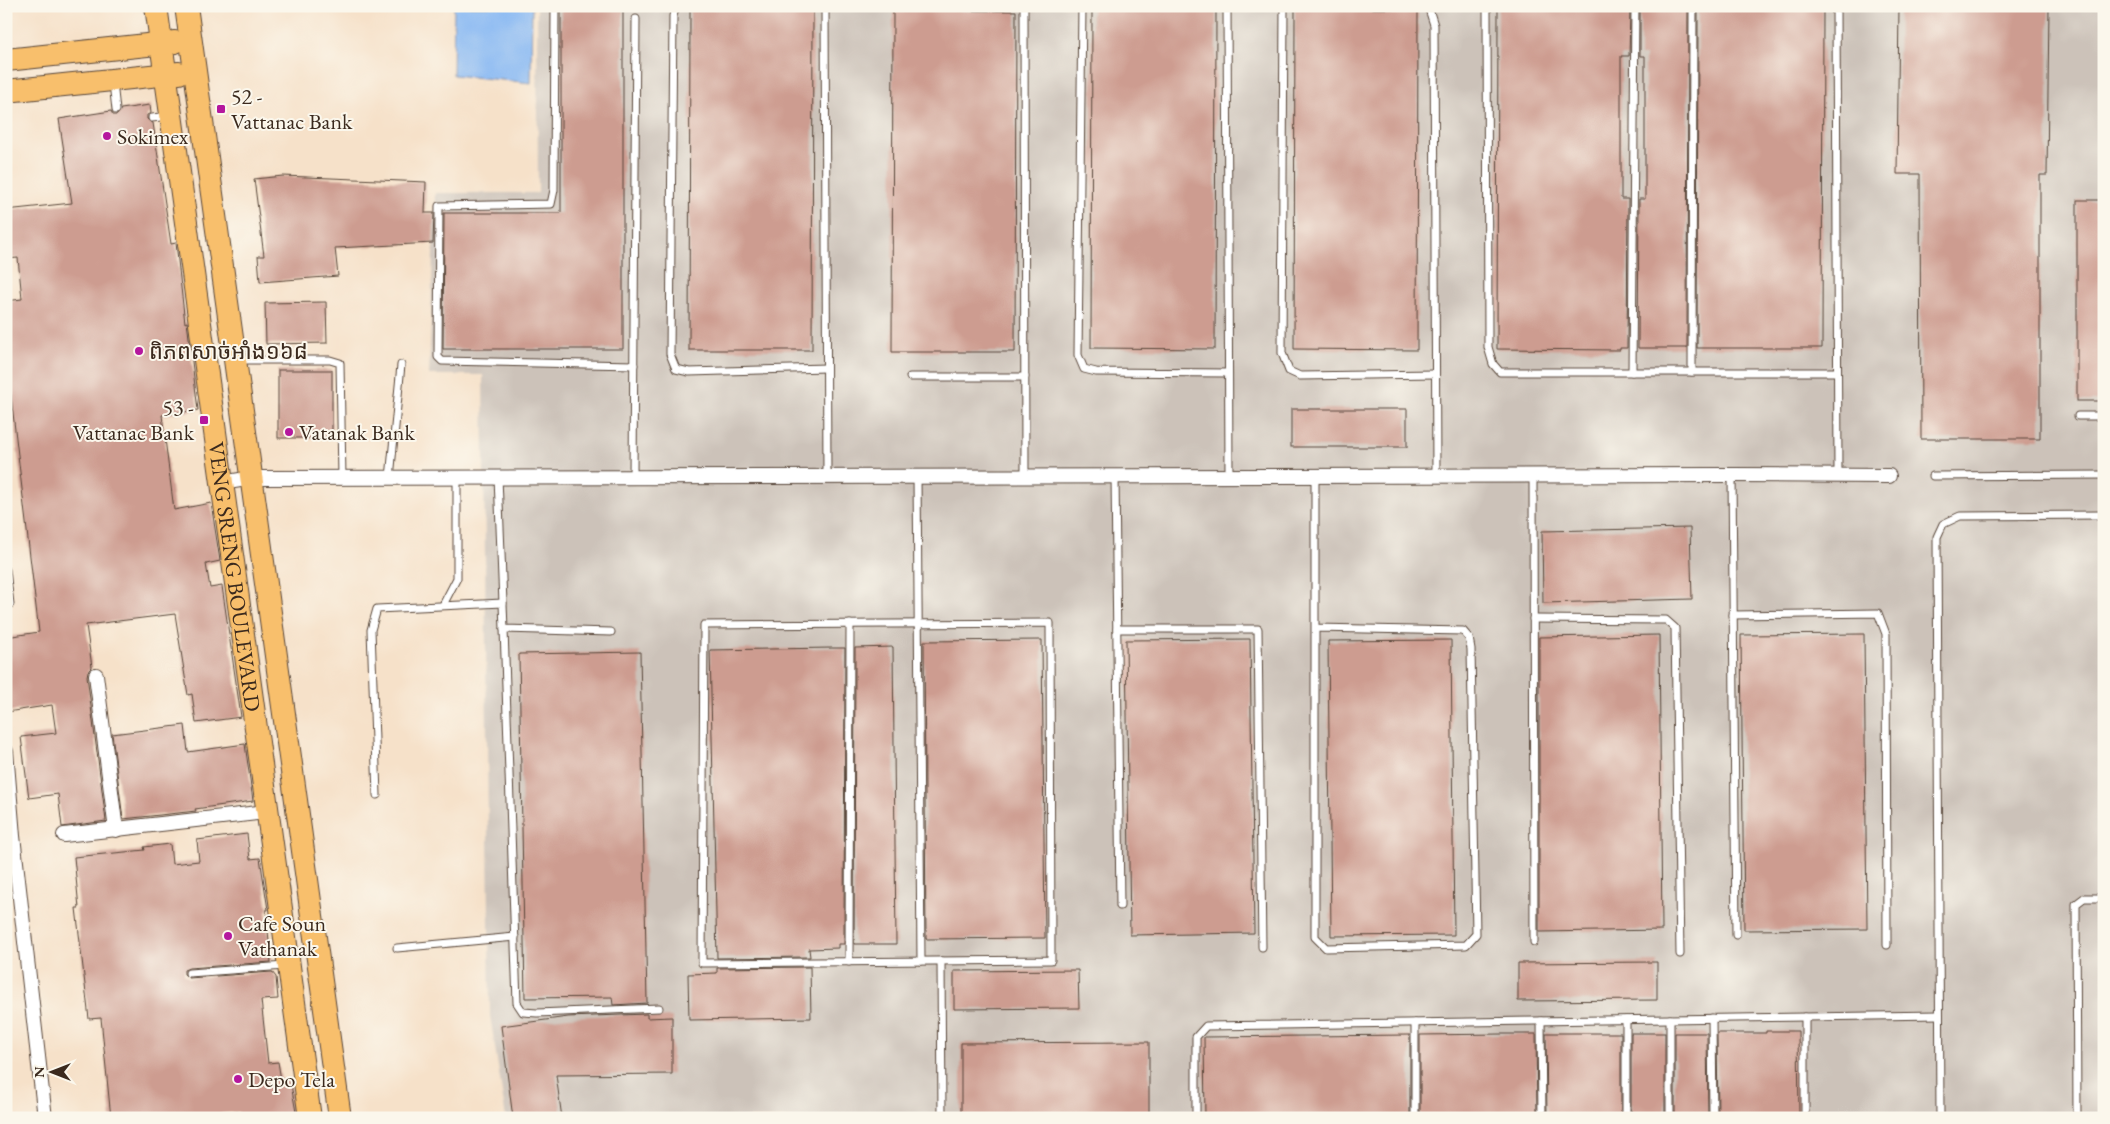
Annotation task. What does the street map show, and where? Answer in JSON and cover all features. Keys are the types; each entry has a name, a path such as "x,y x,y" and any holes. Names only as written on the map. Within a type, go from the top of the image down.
{"main road":[{"name":"VENG SRENG BOULEVARD","path":"156,6 165,74 161,117 222,483 266,812 310,1118"},
{"name":"VENG SRENG BOULEVARD","path":"186,6 340,1118"},
{"path":"6,60 191,40"},
{"path":"6,91 195,71"}],"street":[{"path":"222,483 252,478 1436,475 1889,476"},
{"path":"96,675 116,830"},
{"path":"6,751 13,836 45,1118"},
{"path":"64,835 266,812"}],"lane":[{"path":"555,6 554,190 551,204 439,206 438,357 442,361 634,365"},
{"path":"676,6 673,16 670,354 676,369 689,372 826,368"},
{"path":"825,6 828,477"},
{"path":"1024,6 1025,476"},
{"path":"1082,6 1078,354 1084,369 1096,372 1228,373"},
{"path":"1227,6 1229,476"},
{"path":"1284,6 1282,353 1289,371 1300,376 1435,374"},
{"path":"1428,6 1434,25 1436,475"},
{"path":"1487,6 1488,347 1494,364 1500,372 1837,372"},
{"path":"1632,372 1635,6"},
{"path":"1692,372 1693,6"},
{"path":"1836,6 1838,476"},
{"path":"633,477 636,19"},
{"path":"113,80 116,110"},
{"path":"235,360 330,360 340,362 342,478"},
{"path":"390,478 401,365"},
{"path":"910,377 1025,377"},
{"path":"2078,416 2104,416"},
{"path":"1533,475 1534,942"},
{"path":"1732,475 1736,935"},
{"path":"1933,476 2104,475"},
{"path":"916,476 921,961"},
{"path":"1115,476 1120,906"},
{"path":"1315,476 1315,937 1326,948 1466,945 1476,934 1471,649 1469,638 1463,631 1316,628"},
{"path":"443,606 457,578 457,478"},
{"path":"498,478 517,1003 522,1012 537,1013 659,1008"},
{"path":"1940,1118 1937,536 1943,524 1960,516 2104,515"},
{"path":"6,570 10,604"},
{"path":"377,795 372,630 377,609 503,602"},
{"path":"1733,614 1878,613 1886,634 1887,945"},
{"path":"1533,619 1666,620 1675,628 1680,954"},
{"path":"1050,623 1052,960 702,963 704,625 850,624 1050,623"},
{"path":"849,962 850,624"},
{"path":"504,629 611,632"},
{"path":"1117,629 1258,629 1262,947"},
{"path":"2077,1118 2076,904 2084,898 2104,898"},
{"path":"397,948 515,937"},
{"path":"941,961 942,1118"},
{"path":"189,973 288,966"},
{"path":"1196,1118 1196,1037 1206,1026 1939,1015"},
{"path":"1806,1017 1806,1118"},
{"path":"1712,1018 1713,1118"},
{"path":"1670,1019 1670,1118"},
{"path":"1626,1020 1626,1118"},
{"path":"1541,1021 1542,1118"},
{"path":"1415,1023 1415,1118"}],"shaded area":[{"path":"537,6 2104,6 2104,1118 506,1118 490,1015 483,375 429,375 435,193 538,193"}],"water":[{"path":"454,6 532,6 531,83 453,75"}],"building":[{"path":"1899,6 2049,6 2047,175 2040,175 2040,439 1921,439 1920,174 1897,174"},
{"path":"1092,7 1216,8 1215,349 1091,348"},
{"path":"1688,7 1687,348 1638,348 1639,199 1645,199 1645,56 1640,56 1640,9"},
{"path":"1698,7 1823,7 1822,348 1697,348"},
{"path":"561,8 623,8 623,349 443,349 444,213 561,213"},
{"path":"1295,8 1418,9 1417,350 1294,349"},
{"path":"1498,8 1630,9 1629,56 1621,56 1621,199 1628,199 1627,348 1620,348 1620,350 1497,349"},
{"path":"690,9 813,9 812,350 689,350"},
{"path":"893,10 1016,11 1015,352 892,352"},
{"path":"150,105 151,113 147,115 147,119 153,123 171,244 176,243 185,323 187,322 198,410 162,415 174,510 211,503 220,561 206,564 210,588 222,586 241,717 196,723 192,694 188,695 175,614 86,625 92,667 88,671 87,676 106,821 62,827 58,794 29,798 21,737 56,733 52,705 7,712 6,704 6,637 39,632 6,354 6,301 22,299 18,258 6,259 6,210 72,203 59,119 111,111 113,115 117,115 121,109"},
{"path":"283,176 426,182 425,213 434,213 433,243 335,248 338,276 260,282 258,256 264,256 254,179"},
{"path":"2077,200 2104,200 2104,401 2077,401"},
{"path":"326,302 327,343 266,344 265,303"},
{"path":"278,370 332,370 332,438 278,438"},
{"path":"1291,409 1407,409 1407,447 1291,447"},
{"path":"1690,528 1692,599 1543,603 1542,531"},
{"path":"1864,634 1867,929 1744,930 1741,635"},
{"path":"1659,635 1662,930 1539,932 1539,637"},
{"path":"1250,639 1254,933 1130,935 1126,640"},
{"path":"1042,640 1045,938 926,939 924,641"},
{"path":"1451,640 1454,935 1331,936 1328,641"},
{"path":"893,647 896,944 854,944 855,648"},
{"path":"845,648 844,944 838,944 838,948 809,949 810,957 717,958 710,650"},
{"path":"640,652 647,1003 613,1005 612,997 525,998 519,654"},
{"path":"185,725 188,752 245,744 253,801 195,809 196,811 123,819 112,734"},
{"path":"247,834 250,859 260,858 268,910 266,910 271,962 189,968 184,970 184,974 189,978 272,972 276,977 278,999 261,1000 268,1063 278,1062 281,1080 290,1079 297,1118 239,1118 238,1112 183,1118 111,1118 101,1018 89,1019 76,908 79,908 74,857 145,850 144,847 170,844 172,864 199,861 197,840"},
{"path":"1657,962 1657,1000 1518,1001 1518,963"},
{"path":"810,967 811,1018 689,1020 688,974 717,973 717,968"},
{"path":"1078,970 1079,1008 954,1009 954,971"},
{"path":"647,1014 647,1018 672,1017 672,1074 556,1075 562,1118 513,1118 501,1026 568,1017"},
{"path":"1766,1031 1798,1031 1799,1118 1718,1118 1717,1033 1766,1033"},
{"path":"1546,1033 1621,1033 1621,1118 1547,1118"},
{"path":"1631,1033 1665,1033 1665,1118 1631,1118"},
{"path":"1675,1033 1707,1033 1708,1118 1675,1118"},
{"path":"1536,1034 1537,1118 1420,1118 1420,1035"},
{"path":"1410,1035 1410,1118 1205,1118 1204,1037"},
{"path":"1149,1042 1149,1118 961,1118 961,1043"}],"place":[{"name":"52 - Vattanac Bank","path":"221,109"},
{"name":"Sokimex","path":"107,136"},
{"name":"ពិភពសាច់អាំង១៦៨","path":"139,351"},
{"name":"53 - Vattanac Bank","path":"204,420"},
{"name":"Vatanak Bank","path":"289,432"},
{"name":"Cafe Soun Vathanak","path":"228,936"},
{"name":"Depo Tela","path":"238,1079"}]}
